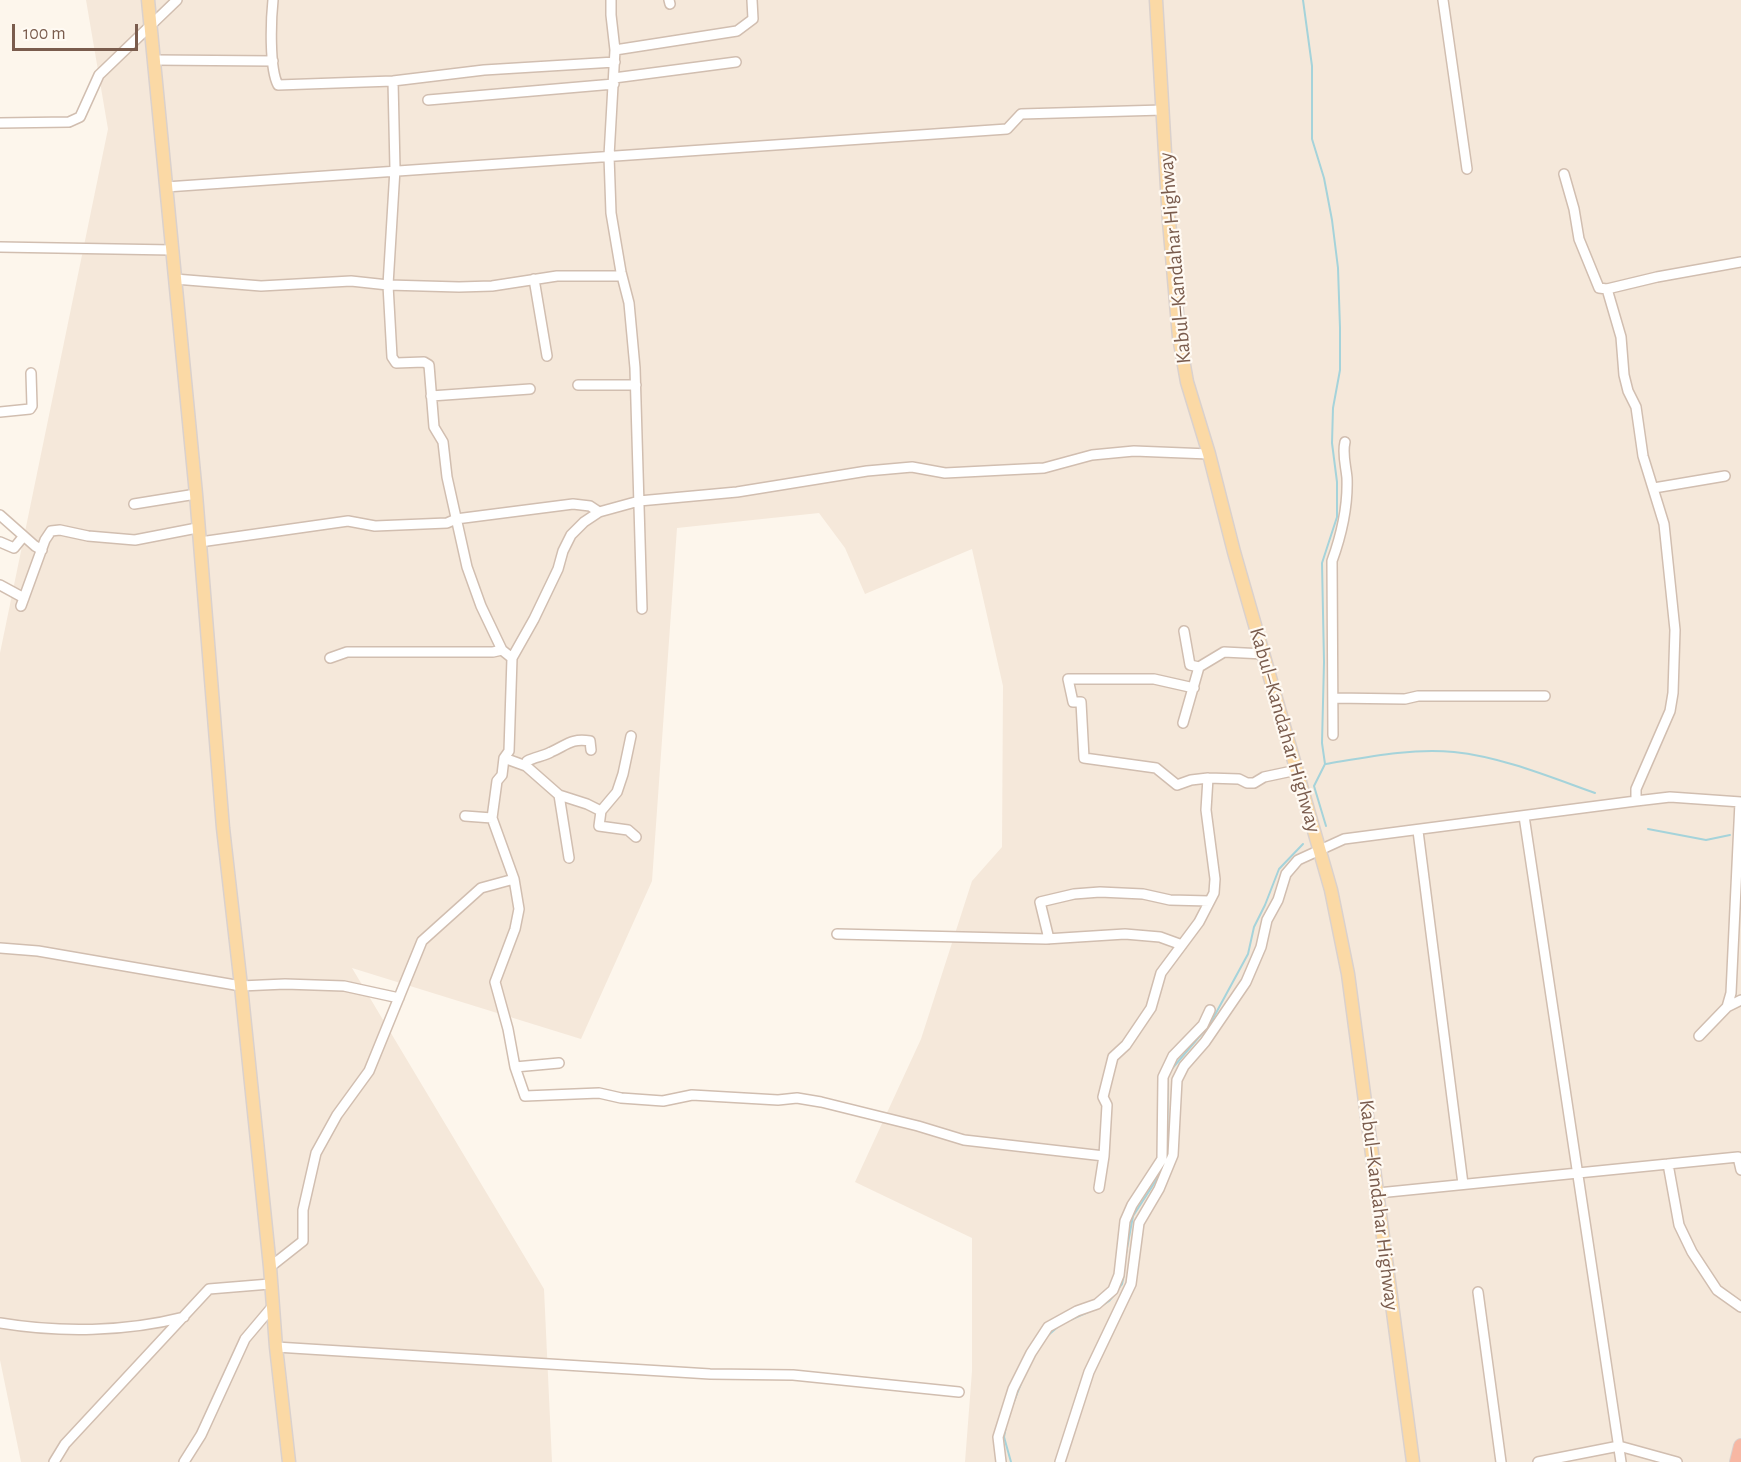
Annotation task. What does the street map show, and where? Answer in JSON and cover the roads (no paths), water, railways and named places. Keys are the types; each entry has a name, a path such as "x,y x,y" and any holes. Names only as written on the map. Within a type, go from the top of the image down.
{"main road":[{"path":"148,0 196,494 223,828 289,1462"},
{"name":"Kabul–Kandahar Highway","path":"1156,0 1179,337 1187,382 1331,890 1348,974 1413,1462"}],"street":[{"path":"0,123 69,122 80,117 99,75 177,0"},
{"path":"273,0 271,20 273,61 278,85 393,81 484,69 615,62"},
{"path":"611,0 615,62 609,156 610,213 631,322 636,385 642,609"},
{"path":"615,50 737,31 753,19 752,0"},
{"path":"1443,0 1467,169"},
{"path":"154,60 273,61"},
{"path":"428,100 614,81 736,62"},
{"path":"393,81 395,169 388,285 393,361 396,363 427,363 434,427 443,442 447,477 467,567 481,606 502,650 512,658"},
{"path":"166,187 395,169 1007,129 1021,114 1163,110"},
{"path":"1564,174 1574,209 1579,239 1599,288 1607,289 1657,277 1741,262"},
{"path":"0,247 172,250"},
{"path":"174,279 261,286 351,281 388,285 492,286 556,276 622,276"},
{"path":"534,279 547,356"},
{"path":"1607,289 1621,337 1624,375 1628,391 1636,407 1643,456 1664,524 1675,630 1673,693 1670,711 1636,789 1636,801"},
{"path":"0,412 30,409 32,406 31,373"},
{"path":"578,385 636,385"},
{"path":"430,396 530,389"},
{"path":"1333,735 1332,561 1338,544 1347,495 1343,448 1346,442"},
{"path":"1104,1156 964,1140 879,1116 797,1098 778,1100 692,1095 663,1101 599,1094 525,1096 515,1067 508,1029 495,982 515,928 519,909 514,879 492,818 497,781 502,775 504,758 509,751 512,658 534,619 572,535 584,522 599,512 639,501 737,492 867,471 912,467 945,473 1044,468 1092,455 1134,451 1209,454"},
{"path":"1654,488 1725,476"},
{"path":"134,504 196,494"},
{"path":"200,542 348,521 375,526 447,523 456,519 573,504 590,506 599,512"},
{"path":"0,515 23,537 42,550"},
{"path":"0,585 23,602 45,540 51,531 60,530 88,536 135,540 197,528"},
{"path":"0,542 14,548 23,537"},
{"path":"1184,631 1190,665 1199,667 1224,652 1264,654"},
{"path":"330,658 347,652 493,652 502,650"},
{"path":"1183,723 1199,667"},
{"path":"1194,688 1154,679 1068,679 1073,702 1081,702 1084,758 1156,768 1177,785 1208,778 1239,779 1247,783 1254,783 1264,777 1297,770"},
{"path":"1333,698 1545,696"},
{"path":"631,736 623,774 616,792 601,811 599,826 628,830 636,837"},
{"path":"526,766 527,761 551,752 570,741 590,741 591,750"},
{"path":"504,758 526,766 559,795 601,811"},
{"path":"1099,1188 1104,1156 1107,1105 1102,1096 1113,1057 1126,1045 1151,1008 1161,973 1200,922 1214,893 1215,879 1206,810 1208,778"},
{"path":"559,795 569,858"},
{"path":"1001,1462 998,1437 1013,1389 1031,1353 1048,1327 1077,1311 1097,1304 1113,1290 1119,1275 1125,1221 1132,1205 1166,1159 1173,1155 1177,1080 1184,1066 1224,1016 1246,982 1261,947 1267,920 1278,900 1286,874 1298,860 1344,839 1670,797 1741,802 1731,993 1727,1007"},
{"path":"465,816 492,818"},
{"path":"1524,816 1621,1462"},
{"path":"1419,831 1463,1184"},
{"path":"270,1268 303,1241 303,1210 316,1153 337,1116 369,1071 422,941 481,888 514,879"},
{"path":"1049,939 1040,902 1074,894 1100,892 1143,894 1170,900 1209,901"},
{"path":"837,934 1049,939 1125,934 1160,937 1182,945"},
{"path":"0,948 38,951 241,986 285,984 344,986 399,998"},
{"path":"1699,1036 1727,1007 1741,1000"},
{"path":"1060,1462 1089,1372 1131,1284 1139,1223 1159,1189 1166,1159 1164,1075 1173,1056 1203,1025 1210,1010"},
{"path":"515,1067 559,1063"},
{"path":"1164,1075 1179,1076"},
{"path":"1378,1193 1737,1157 1741,1170"},
{"path":"1668,1164 1679,1225 1692,1252 1717,1290 1741,1307"},
{"path":"54,1462 65,1444 209,1289 270,1284"},
{"path":"1478,1292 1501,1462"},
{"path":"184,1462 201,1435 245,1339 272,1307"},
{"path":"0,1323 61,1330 150,1325 184,1317"},
{"path":"276,1347 710,1374 793,1375 959,1392"},
{"path":"1538,1462 1619,1446 1677,1462"}],"waterway":[{"path":"1303,0 1312,66 1312,139 1324,178 1332,220 1338,268 1340,328 1340,370 1333,408 1332,443 1337,482 1337,517 1322,563 1324,662 1322,743 1325,764 1314,786 1326,826"},
{"path":"1326,764 1406,752 1454,752 1508,763 1595,793"},
{"path":"1648,829 1706,840 1730,835"},
{"path":"1170,1071 1210,1024 1248,954 1254,927 1279,869 1303,844"},
{"path":"1167,1143 1168,1077"},
{"path":"1125,1259 1133,1216 1163,1166"},
{"path":"1117,1290 1122,1284 1124,1274"},
{"path":"1103,1305 1114,1295"},
{"path":"1070,1320 1095,1309"},
{"path":"1046,1337 1060,1325"},
{"path":"1013,1404 1022,1381"},
{"path":"1006,1426 1004,1437 1011,1462"}]}
